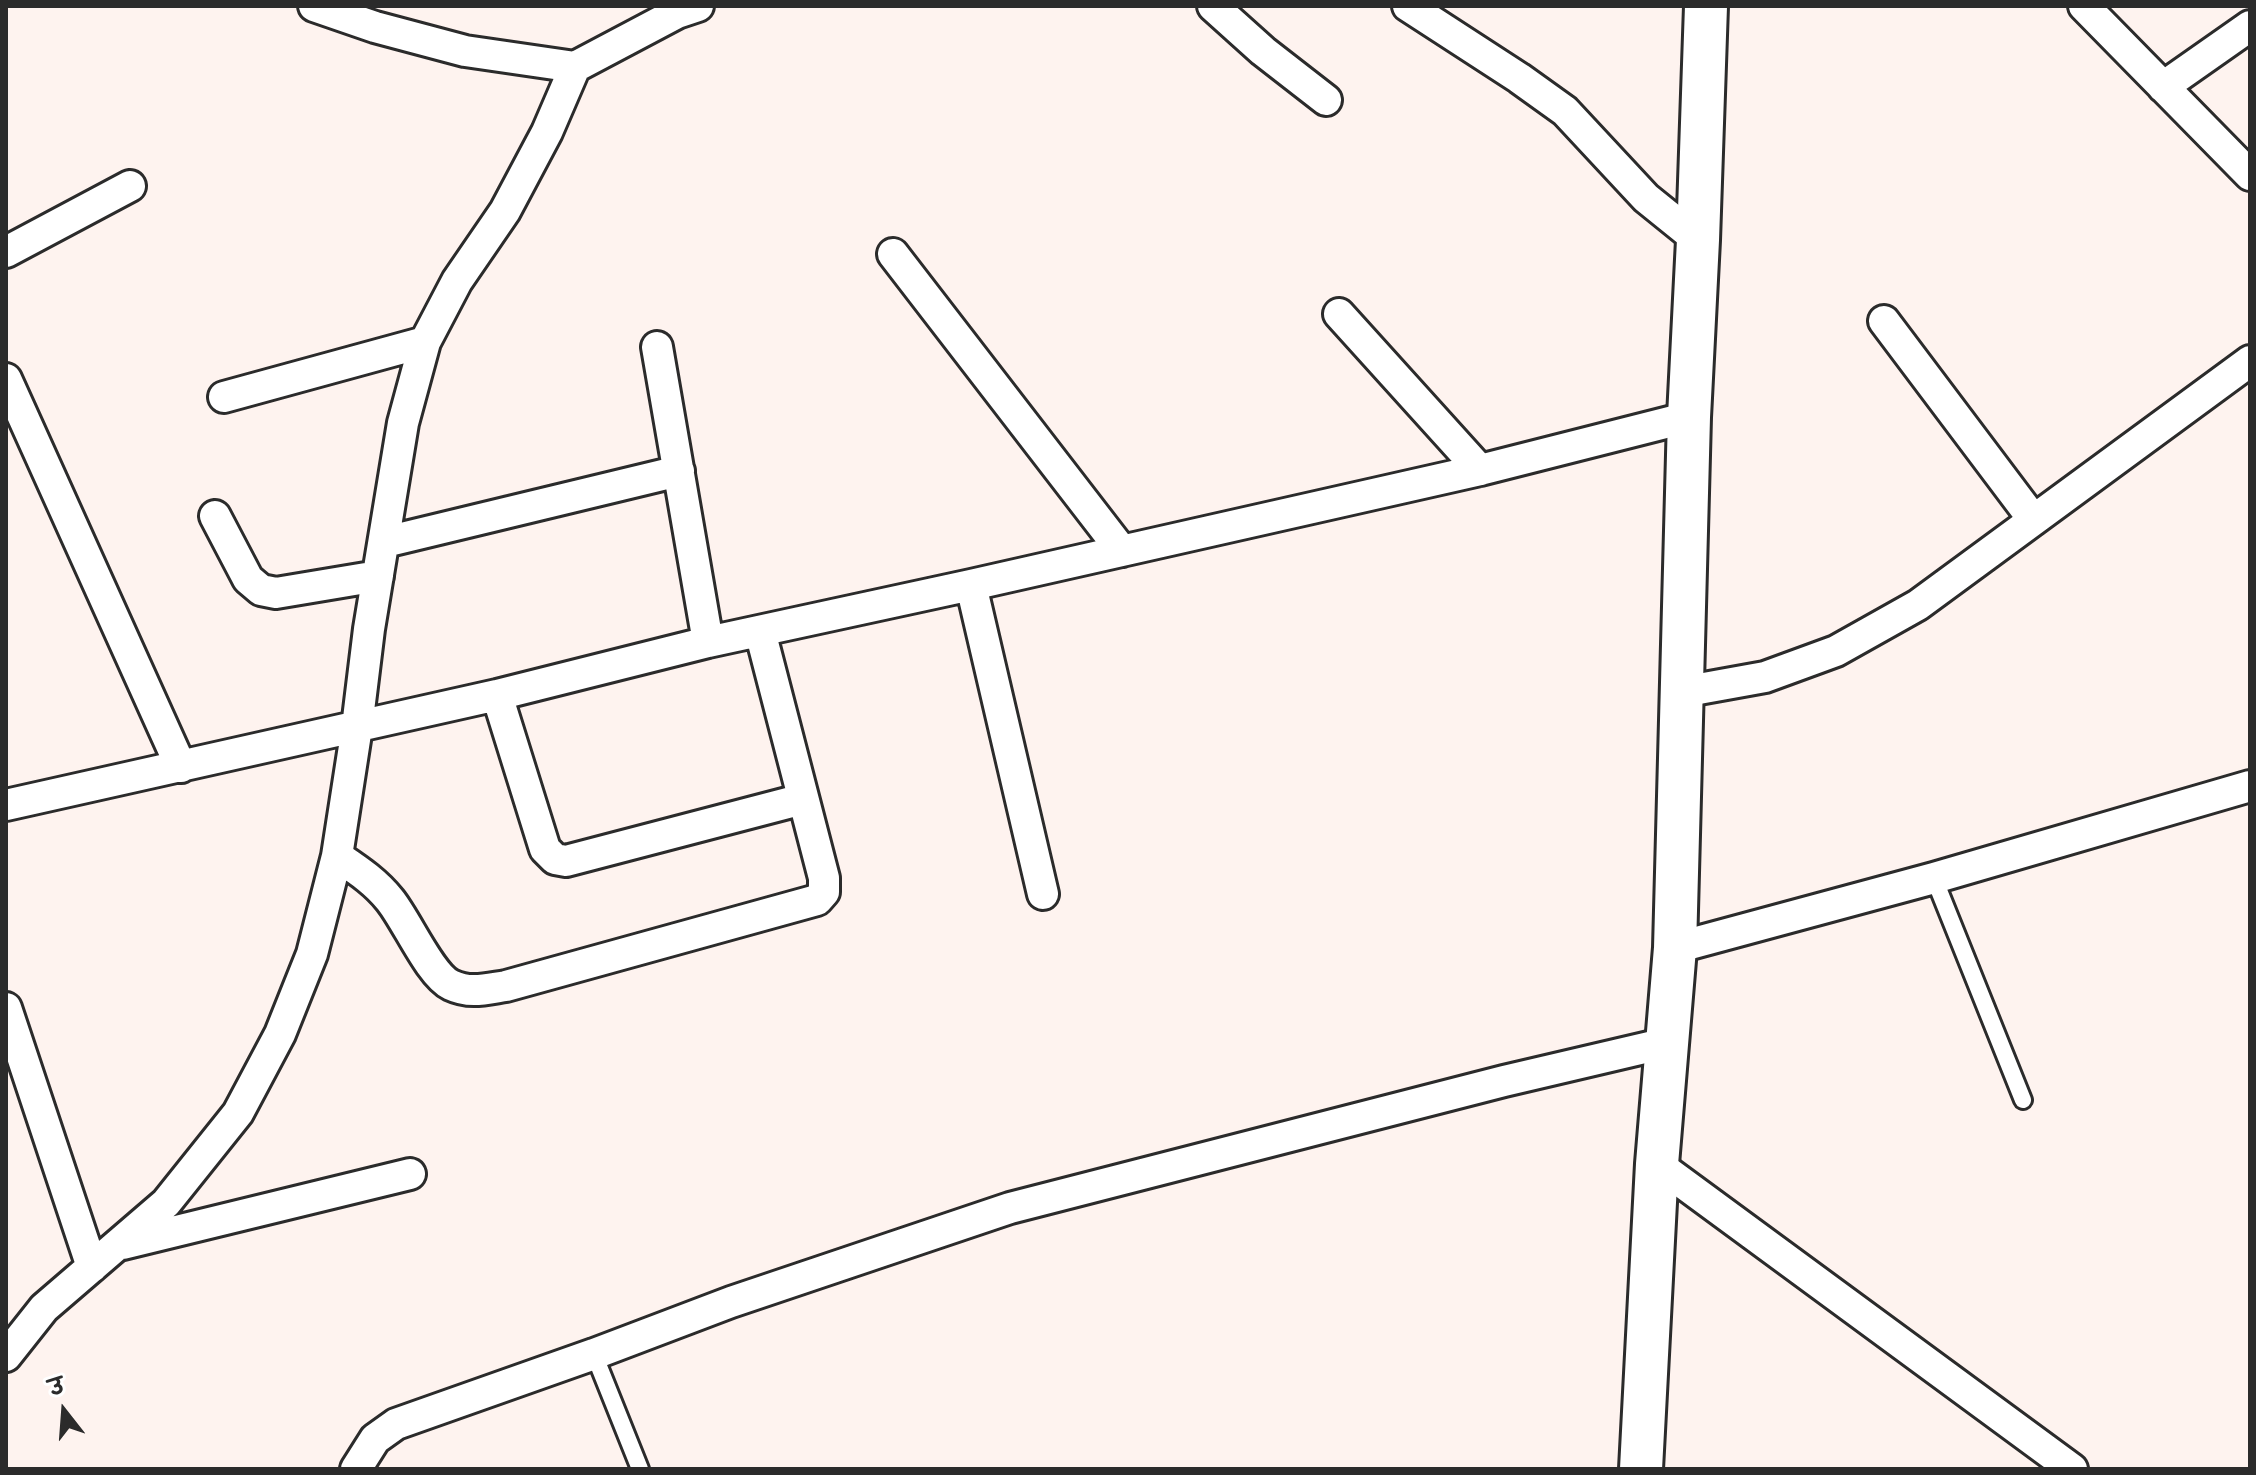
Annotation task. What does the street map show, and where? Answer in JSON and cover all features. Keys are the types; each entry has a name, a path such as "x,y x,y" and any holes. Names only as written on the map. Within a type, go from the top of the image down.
{"main road":[{"path":"1641,1469 1657,1164 1675,948 1689,417 1706,6"}],"street":[{"path":"314,6 375,27 465,51 575,67 677,13 698,6"},
{"path":"1213,6 1263,51 1326,100"},
{"path":"1408,6 1565,111 1646,198 1698,240"},
{"path":"2084,6 2250,175"},
{"path":"2163,87 2250,26"},
{"path":"6,1356 44,1308 166,1203 238,1113 280,1034 312,954 337,856 369,629 403,423 425,342 457,281 505,211 547,132 575,67"},
{"path":"6,252 130,186"},
{"path":"893,254 1122,551"},
{"path":"1339,314 1480,470"},
{"path":"1884,321 2033,519"},
{"path":"224,397 425,342"},
{"path":"657,347 708,642"},
{"path":"1682,692 1765,677 1836,651 1918,605 2250,361"},
{"path":"6,379 181,767"},
{"path":"6,805 497,695 708,642 1480,470 1689,417"},
{"path":"385,542 679,471"},
{"path":"215,516 248,579 261,590 276,593 378,576"},
{"path":"971,585 1043,894"},
{"path":"337,856 370,878 390,900 430,965 448,984 470,992 506,986 817,900 824,892 824,878 760,631"},
{"path":"497,695 545,849 555,859 566,861 803,799"},
{"path":"1675,948 1934,878 2250,786"},
{"path":"6,1008 92,1267"},
{"path":"356,1469 375,1439 396,1424 731,1302 1010,1208 1504,1081 1666,1043"},
{"path":"1657,1164 2072,1469"},
{"path":"117,1245 410,1174"}],"lane":[{"path":"1934,878 2023,1100"},
{"path":"594,1354 640,1469"}]}
